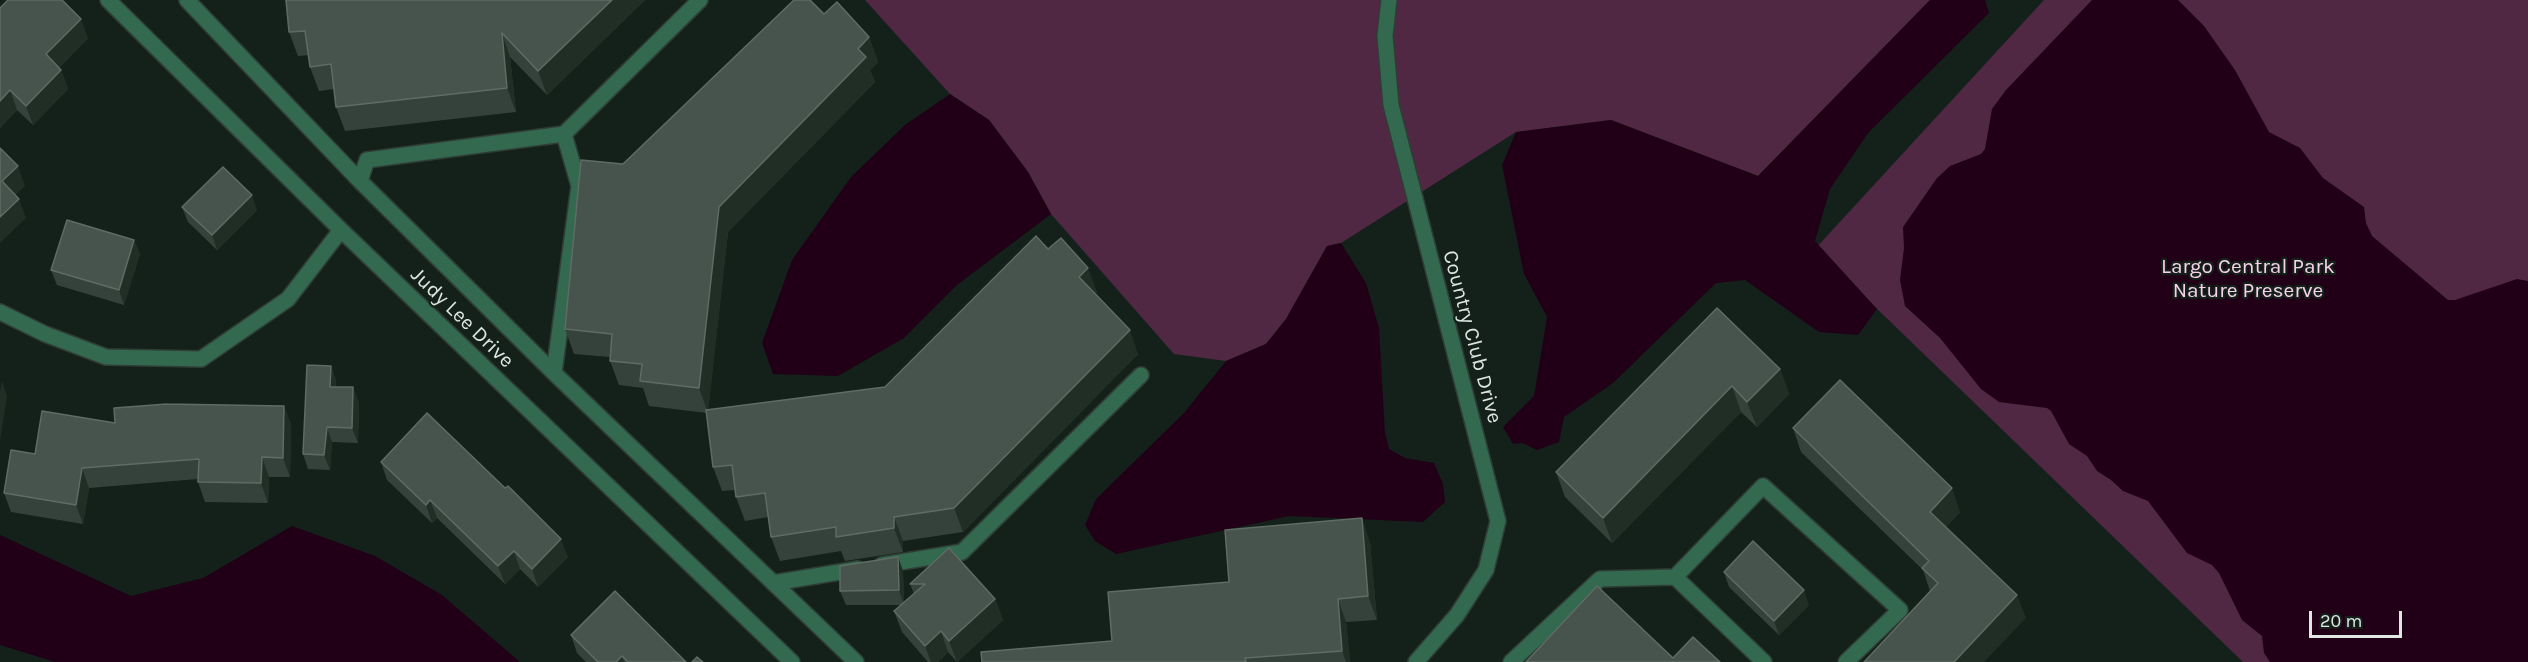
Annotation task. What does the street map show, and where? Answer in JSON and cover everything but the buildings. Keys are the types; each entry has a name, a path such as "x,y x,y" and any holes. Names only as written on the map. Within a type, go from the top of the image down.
{"street":[{"name":"Judy Lee Drive","path":"108,0 341,230 792,662"},
{"path":"187,0 360,181 554,373 856,662"},
{"path":"360,181 367,160 564,134 699,0"},
{"name":"Country Club Drive","path":"1389,0 1385,36 1391,105 1498,521 1486,570 1457,615 1416,662"},
{"path":"554,373 579,186 564,134"},
{"path":"0,312 45,334 106,357 201,360 288,299 341,230"},
{"path":"773,583 962,552 1141,375"},
{"path":"1511,662 1600,579 1675,577 1763,486 1900,610 1846,662"},
{"path":"1675,577 1764,662"}],"green space":[{"path":"865,0 1930,0 1758,176 1611,120 1516,132 1341,243 1327,246 1286,319 1266,344 1226,361 1174,354 1051,214 1028,172 989,120 950,94"},
{"name":"Largo Central Park Nature Preserve","path":"2044,0 2528,0 2528,662 2243,662 1815,249"}],"shaded area":[{"path":"1930,0 1985,0 1989,13 1868,133 1830,189 1815,241 1877,309 1858,335 1819,332 1745,280 1716,283 1613,383 1564,417 1559,442 1537,450 1522,443 1513,444 1503,427 1534,396 1547,317 1524,274 1502,165 1516,132 1611,120 1758,176"},
{"name":"Largo Central Park Nature Preserve","path":"2092,0 2178,0 2204,26 2235,70 2269,132 2300,148 2323,178 2364,207 2366,223 2372,236 2448,300 2455,300 2517,279 2528,281 2528,662 2270,662 2264,653 2262,636 2242,620 2219,573 2212,565 2187,553 2148,501 2123,491 2097,471 2087,456 2069,444 2051,411 2047,408 1999,402 1981,389 1940,338 1905,306 1900,280 1904,248 1903,227 1937,178 1950,166 1981,154 1985,149 1992,109 2006,90"},
{"path":"950,94 989,120 1028,172 1051,214 957,285 904,338 838,376 773,374 762,343 792,260 851,177 905,125"},
{"path":"1341,243 1366,283 1379,328 1385,433 1389,449 1405,458 1434,463 1443,484 1445,502 1423,522 1289,516 1116,554 1095,541 1085,525 1096,499 1184,413 1226,361 1266,344 1286,319 1327,246"},
{"path":"292,526 375,556 442,595 520,662 55,662 0,645 0,535 131,596 203,578"}]}
